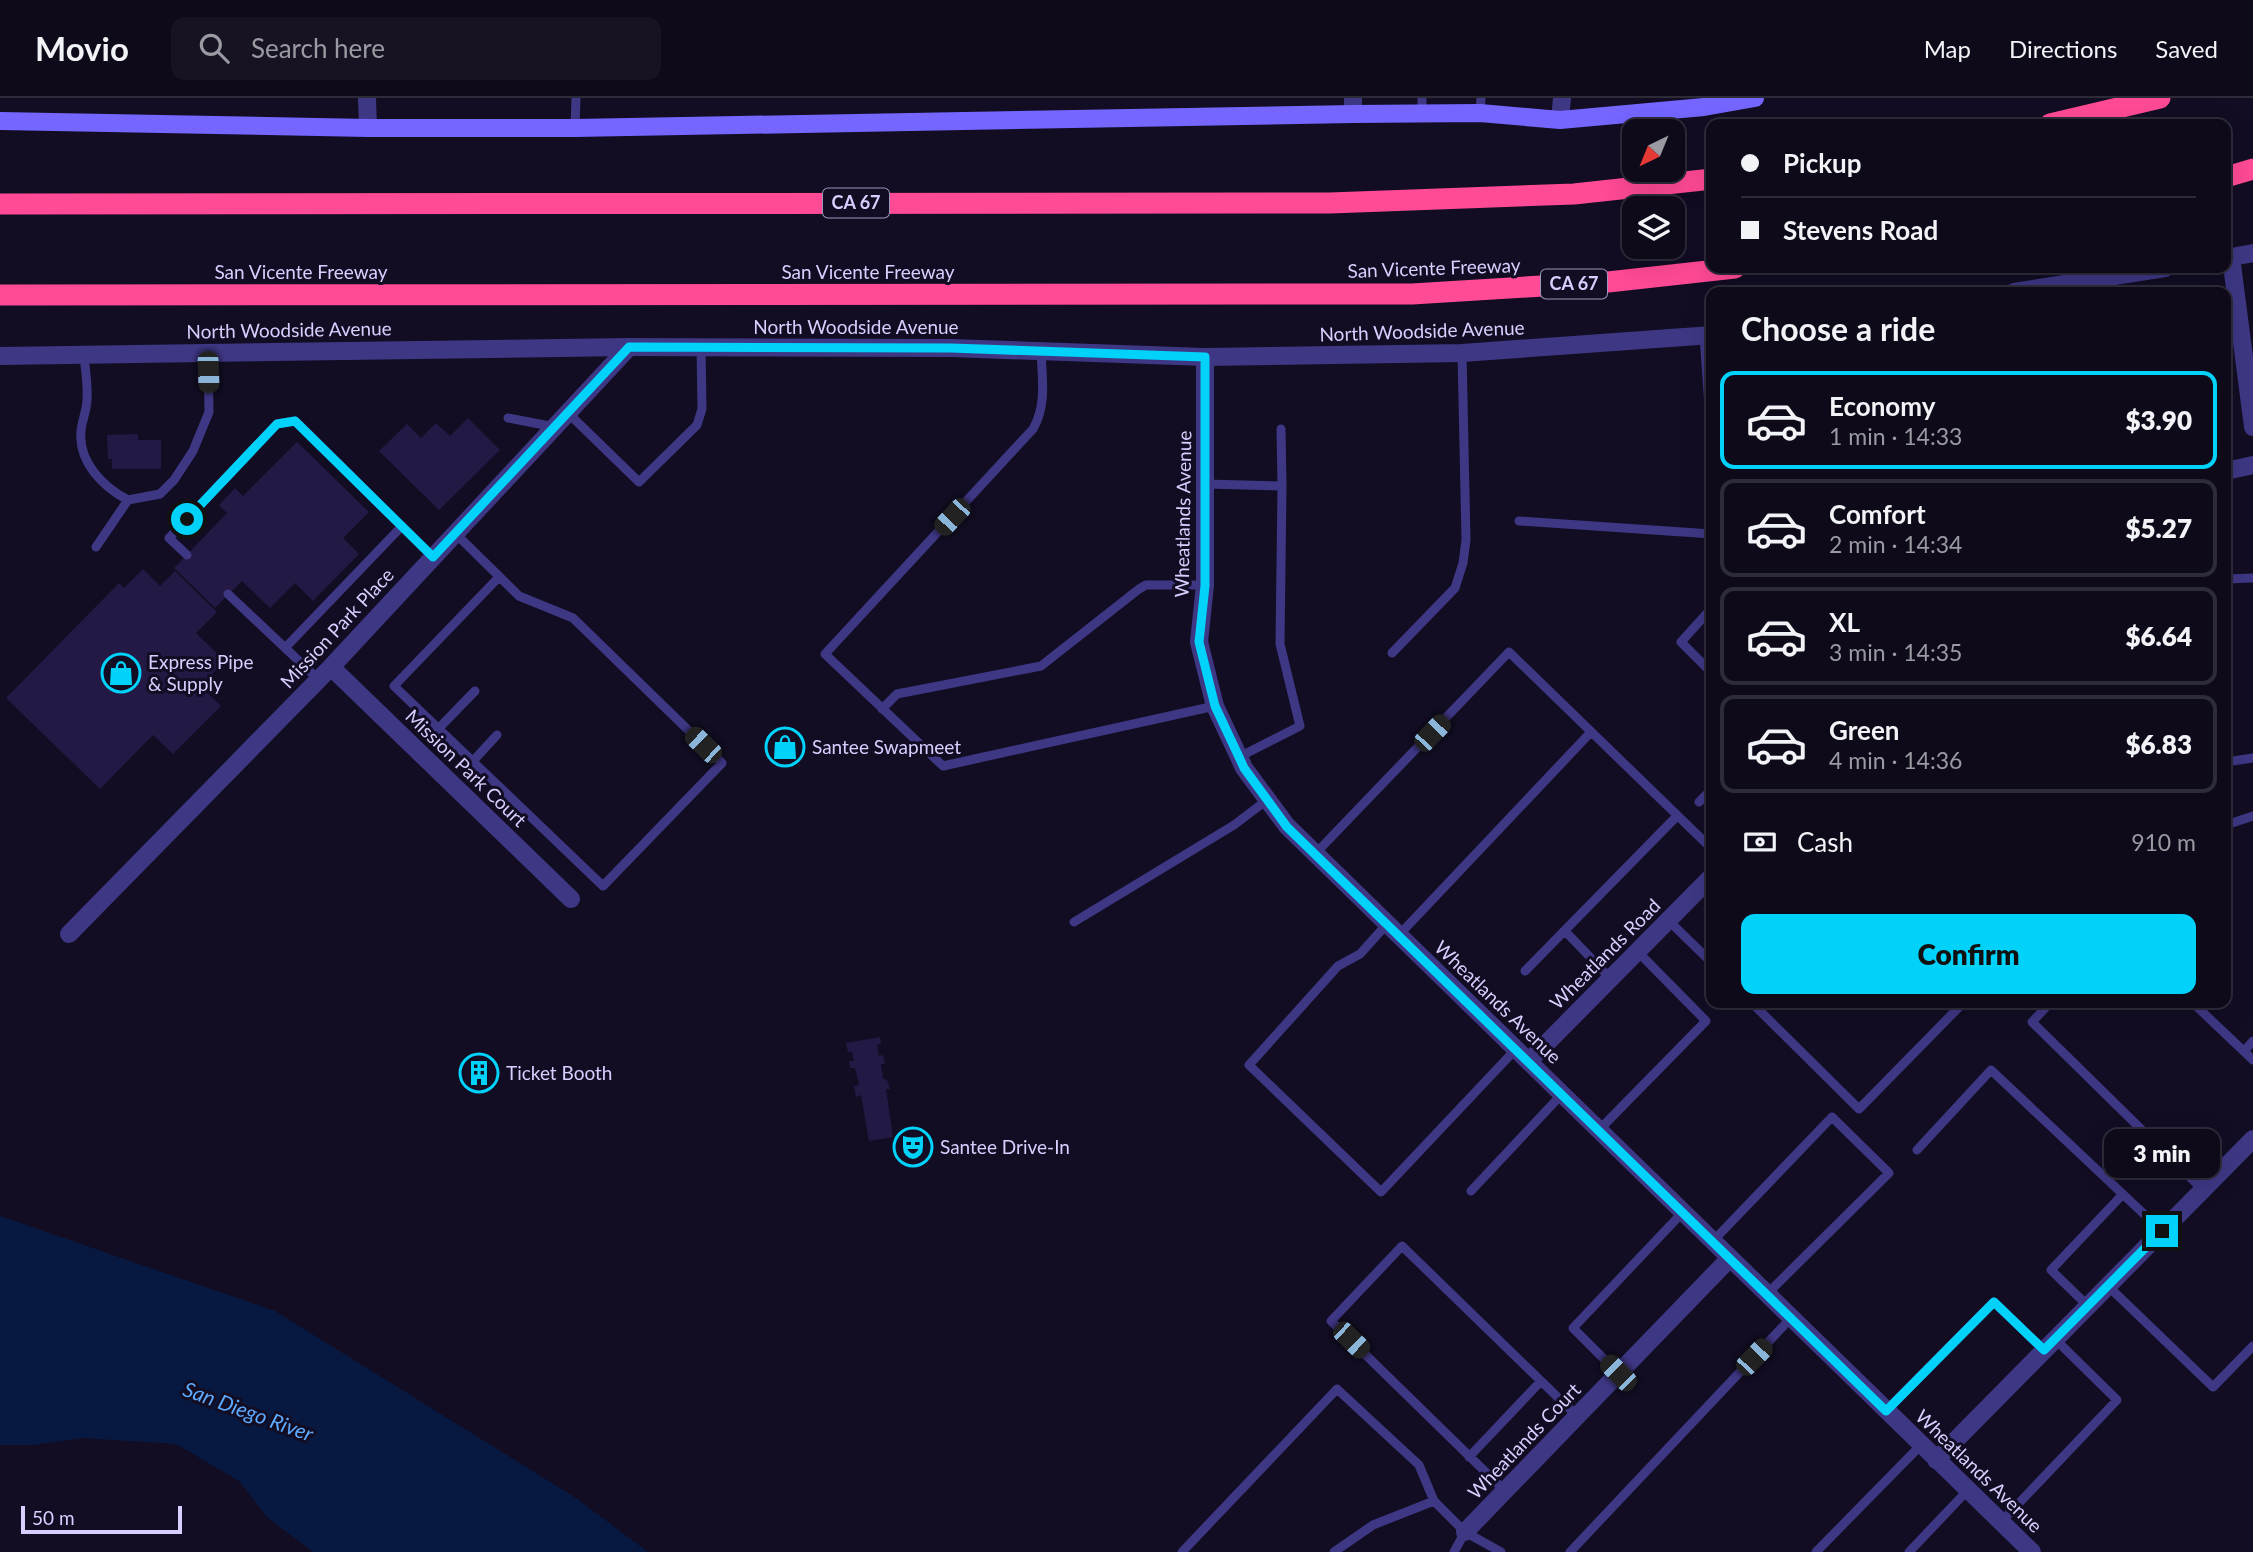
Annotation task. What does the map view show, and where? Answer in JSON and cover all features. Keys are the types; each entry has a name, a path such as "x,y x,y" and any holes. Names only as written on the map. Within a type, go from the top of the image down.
{"highway":[{"path":"2071,119 2160,98"},
{"path":"2231,176 2253,169"},
{"name":"CA 67","path":"0,204 1330,203 1574,194 1706,180"},
{"path":"2231,184 2253,182"},
{"name":"San Vicente Freeway","path":"0,295 1412,294 1608,282 1706,271"}],"main road":[{"path":"0,121 368,128 575,128 1353,106 1480,106 1560,120 1704,107 1755,98"}],"street":[{"path":"366,98 368,128"},
{"path":"1560,120 1562,98"},
{"path":"2231,257 2253,253"},
{"path":"2231,271 2253,427"},
{"path":"2045,287 2134,273"},
{"name":"North Woodside Avenue","path":"0,356 629,347 937,348 1205,357 1462,354 1706,336"},
{"name":"Mission Park Place","path":"69,933 325,673 629,347"},
{"name":"Wheatlands Avenue","path":"1205,357 1205,586 1199,642 1215,706 1239,757 1267,800 1287,827 2032,1552"},
{"path":"2231,470 2253,465"},
{"name":"Mission Park Court","path":"325,673 571,899"},
{"name":"Wheatlands Road","path":"1522,1055 1610,978 1706,882"},
{"path":"1936,1460 2253,1139"},
{"name":"Wheatlands Court","path":"1465,1532 1730,1258"}],"lane":[{"path":"575,128 576,98"},
{"path":"568,413 639,482 697,425 702,409 701,347"},
{"path":"1041,351 1043,402 1039,419 1033,429 825,654 943,766 1215,706"},
{"path":"85,354 88,400 80,432 82,450 88,464 107,487 128,500 160,494 174,480 193,452 209,412 208,352"},
{"path":"1392,653 1455,588 1463,563 1466,540 1462,354"},
{"path":"508,418 555,427"},
{"path":"187,555 169,538 277,424 295,421 433,557"},
{"path":"1239,757 1300,726 1280,644 1281,429"},
{"path":"1206,484 1282,486"},
{"path":"96,547 128,500"},
{"path":"1518,521 1706,534"},
{"path":"285,648 401,526"},
{"path":"455,533 519,596 573,618 722,763 603,886 394,686 499,577"},
{"path":"2231,579 2253,578"},
{"path":"882,709 897,694 1041,666 1129,595 1146,585 1205,586"},
{"path":"228,594 285,648 325,673"},
{"path":"1706,614 1681,642 1706,667"},
{"path":"1315,854 1509,652 1706,843"},
{"path":"439,728 475,691"},
{"path":"1522,1055 1381,1192 1249,1065 1338,966 1393,930 1591,732"},
{"path":"473,761 498,735"},
{"path":"2231,761 2253,758"},
{"path":"1699,802 1706,795"},
{"path":"1074,922 1234,825 1267,800"},
{"path":"1525,971 1677,816"},
{"path":"2231,824 2253,817"},
{"path":"1668,920 1706,957"},
{"path":"1565,931 1610,978"},
{"path":"1599,1130 1706,1021 1637,951"},
{"path":"1757,1008 1859,1109 1959,1008"},
{"path":"2045,1008 2032,1022 2203,1190"},
{"path":"2198,1008 2253,1060"},
{"path":"2244,1051 2253,1041"},
{"path":"1917,1150 1991,1070 2162,1231"},
{"path":"1471,1191 1562,1094"},
{"path":"1713,1241 1832,1117 1889,1173 1767,1294"},
{"path":"2088,1306 2051,1269 2123,1194"},
{"path":"1618,1373 1573,1328 1683,1212"},
{"path":"1504,1491 1331,1321 1402,1246 1577,1416"},
{"path":"2108,1286 2213,1387 2253,1346"},
{"path":"1886,1411 1994,1302 2117,1401 2001,1522"},
{"path":"1570,1552 1791,1318"},
{"path":"1469,1457 1541,1381"},
{"path":"1182,1552 1337,1389 1419,1465 1434,1500 1465,1532 1501,1552"},
{"path":"1816,1552 1921,1445"},
{"path":"1909,1552 1968,1490"},
{"path":"1335,1552 1373,1525 1434,1500"},
{"path":"1454,1552 1465,1532"}],"water":[{"name":"San Diego River","path":"0,1216 275,1311 576,1498 648,1552 313,1552 268,1518 239,1481 176,1444 83,1438 33,1445 0,1445"}],"building":[{"path":"468,418 500,450 439,510 379,451 407,424 421,438 436,423 450,436"},
{"path":"138,434 138,440 161,440 161,469 112,469 112,459 108,459 107,435"},
{"path":"297,442 369,512 343,538 359,554 313,601 295,583 270,608 242,581 215,608 174,568 227,513 219,505 235,488 243,496"},
{"name":"Express Pipe & Supply","path":"143,569 160,586 175,571 217,612 196,633 225,661 200,686 221,706 173,754 153,735 100,789 6,698 119,583 124,588"},
{"path":"880,1037 881,1044 877,1045 879,1056 883,1055 885,1064 881,1064 883,1079 887,1080 890,1089 886,1089 893,1137 869,1141 861,1095 856,1097 854,1086 859,1085 855,1068 850,1068 849,1061 854,1061 852,1052 848,1052 846,1043"}],"place":[{"name":"Express Pipe & Supply","path":"121,673"},
{"name":"Santee Swapmeet","path":"785,747"},
{"name":"Ticket Booth","path":"479,1073"},
{"name":"Santee Drive-In","path":"913,1147"}],"route":[{"path":"187,519 277,424 295,421 433,557 629,347 951,348 1205,357 1205,586 1199,642 1215,706 1244,768 1287,827 1886,1411 1994,1302 2044,1350 2162,1231"}]}
